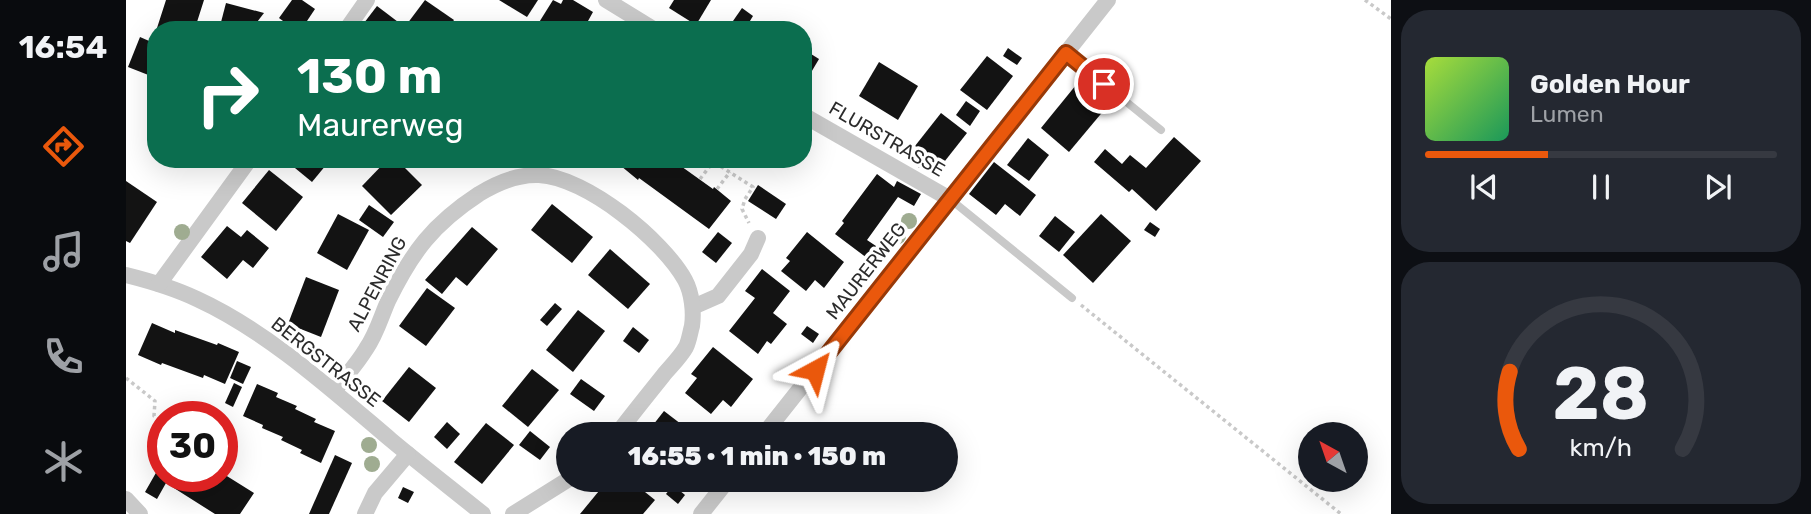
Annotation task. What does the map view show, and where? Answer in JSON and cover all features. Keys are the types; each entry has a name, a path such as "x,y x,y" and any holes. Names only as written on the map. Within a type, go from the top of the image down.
{"street":[{"path":"352,21 367,0"},
{"path":"606,0 640,21"},
{"name":"MAURERWEG","path":"773,422 1108,0"},
{"name":"FLURSTRASSE","path":"812,120 950,199"},
{"path":"159,284 243,168"},
{"name":"ALPENRING","path":"334,391 367,348 388,300 414,254 432,231 482,192 513,177 539,175 560,179 586,190 617,211 648,235 672,259 687,283 693,306 687,346 627,422"},
{"path":"693,306 718,296 751,254 758,239"},
{"name":"BERGSTRASSE","path":"126,275 196,298 234,318 334,391 483,514"},
{"path":"365,514 375,492 408,454"},
{"path":"513,514 556,487"},
{"path":"701,514 718,492"},
{"path":"126,499 139,514"}],"lane":[{"path":"1066,53 1161,130"},
{"path":"950,199 1072,298"}],"path":[{"path":"1365,0 1391,19"},
{"path":"700,179 707,168"},
{"path":"723,168 753,187 742,209 758,239"},
{"path":"717,189 730,172"},
{"path":"1072,298 1341,514"},
{"path":"126,378 155,401"}],"building":[{"path":"166,0 204,0 197,21 159,21"},
{"path":"292,0 302,0 315,9 307,21 283,21 279,18"},
{"path":"425,0 454,20 453,21 409,21"},
{"path":"499,0 538,0 527,17"},
{"path":"553,0 561,4 563,0 573,0 593,12 588,21 540,21"},
{"path":"674,0 711,0 698,21 690,21 669,8"},
{"path":"226,3 264,13 258,21 221,21"},
{"path":"377,6 397,21 366,21"},
{"path":"742,8 753,16 750,21 733,21"},
{"path":"140,37 147,40 147,74 128,67"},
{"path":"1008,48 1022,58 1017,65 1003,56"},
{"path":"812,55 819,59 812,71"},
{"path":"987,56 1013,76 987,110 960,90"},
{"path":"879,62 918,86 898,120 859,96"},
{"path":"1076,85 1105,109 1069,152 1041,128"},
{"path":"966,101 980,111 970,126 956,115"},
{"path":"941,113 967,133 941,166 915,146"},
{"path":"1174,137 1201,161 1156,211 1132,189 1129,192 1094,162 1105,149 1122,164 1130,155 1146,168"},
{"path":"1028,138 1049,155 1029,181 1007,165"},
{"path":"920,158 934,166 930,173 916,166"},
{"path":"994,162 1036,195 1020,216 1005,204 996,215 969,194"},
{"path":"295,168 324,168 312,182"},
{"path":"379,168 405,168 422,185 391,215 362,186"},
{"path":"623,168 684,168 731,201 709,229 639,178 638,180"},
{"path":"269,170 303,197 276,231 242,203"},
{"path":"877,174 894,187 897,181 921,194 914,206 898,197 867,240 876,246 867,258 835,234"},
{"path":"126,181 157,202 130,243 126,241"},
{"path":"758,185 786,204 776,219 748,201"},
{"path":"552,204 593,237 572,263 531,230"},
{"path":"369,205 394,222 383,237 359,220"},
{"path":"338,214 369,230 347,270 317,253"},
{"path":"1101,214 1131,241 1093,283 1063,255"},
{"path":"1055,216 1075,232 1059,252 1039,236"},
{"path":"1150,222 1160,229 1155,237 1144,230"},
{"path":"227,226 241,237 247,230 269,248 253,268 243,260 227,279 201,257"},
{"path":"472,227 498,249 467,286 456,277 442,294 425,280"},
{"path":"718,232 732,243 716,263 702,252"},
{"path":"807,232 844,262 824,288 815,280 806,291 781,271 790,261 786,258"},
{"path":"610,249 650,284 628,309 588,275"},
{"path":"762,269 790,291 773,313 787,324 771,344 767,341 758,354 729,331 755,298 745,291"},
{"path":"306,277 339,290 321,337 288,324"},
{"path":"427,288 455,308 426,346 399,326"},
{"path":"555,303 562,309 547,326 540,320"},
{"path":"578,310 605,331 573,372 546,350"},
{"path":"152,323 175,333 175,330 239,352 225,384 204,375 203,378 162,363 161,365 138,355"},
{"path":"807,326 819,334 813,343 801,334"},
{"path":"633,327 649,340 639,353 623,341"},
{"path":"713,347 753,379 731,407 723,400 711,414 685,393 697,378 691,374"},
{"path":"237,361 251,367 243,384 230,378"},
{"path":"409,367 436,388 409,422 382,401"},
{"path":"532,369 559,390 528,427 502,406"},
{"path":"581,379 605,396 594,411 570,394"},
{"path":"234,383 242,387 236,401 226,401"},
{"path":"257,384 278,393 276,397 297,406 295,409 316,419 314,422 335,431 321,463 281,440 283,437 243,416"},
{"path":"664,411 678,422 655,422"},
{"path":"447,422 460,434 447,449 434,437"},
{"path":"486,423 514,445 482,484 454,462"},
{"path":"530,431 550,447 540,460 519,445"},
{"path":"335,455 352,463 329,514 309,514"},
{"path":"238,483 254,493 240,514 215,514 180,492 238,492"},
{"path":"403,487 414,492 408,503 398,498"},
{"path":"147,488 147,492 161,492 157,499 145,492"},
{"path":"598,492 645,492 655,500 643,514 580,514"},
{"path":"681,492 685,495 678,504 666,494"}],"route":[{"path":"815,370 1066,53 1104,84"}]}
